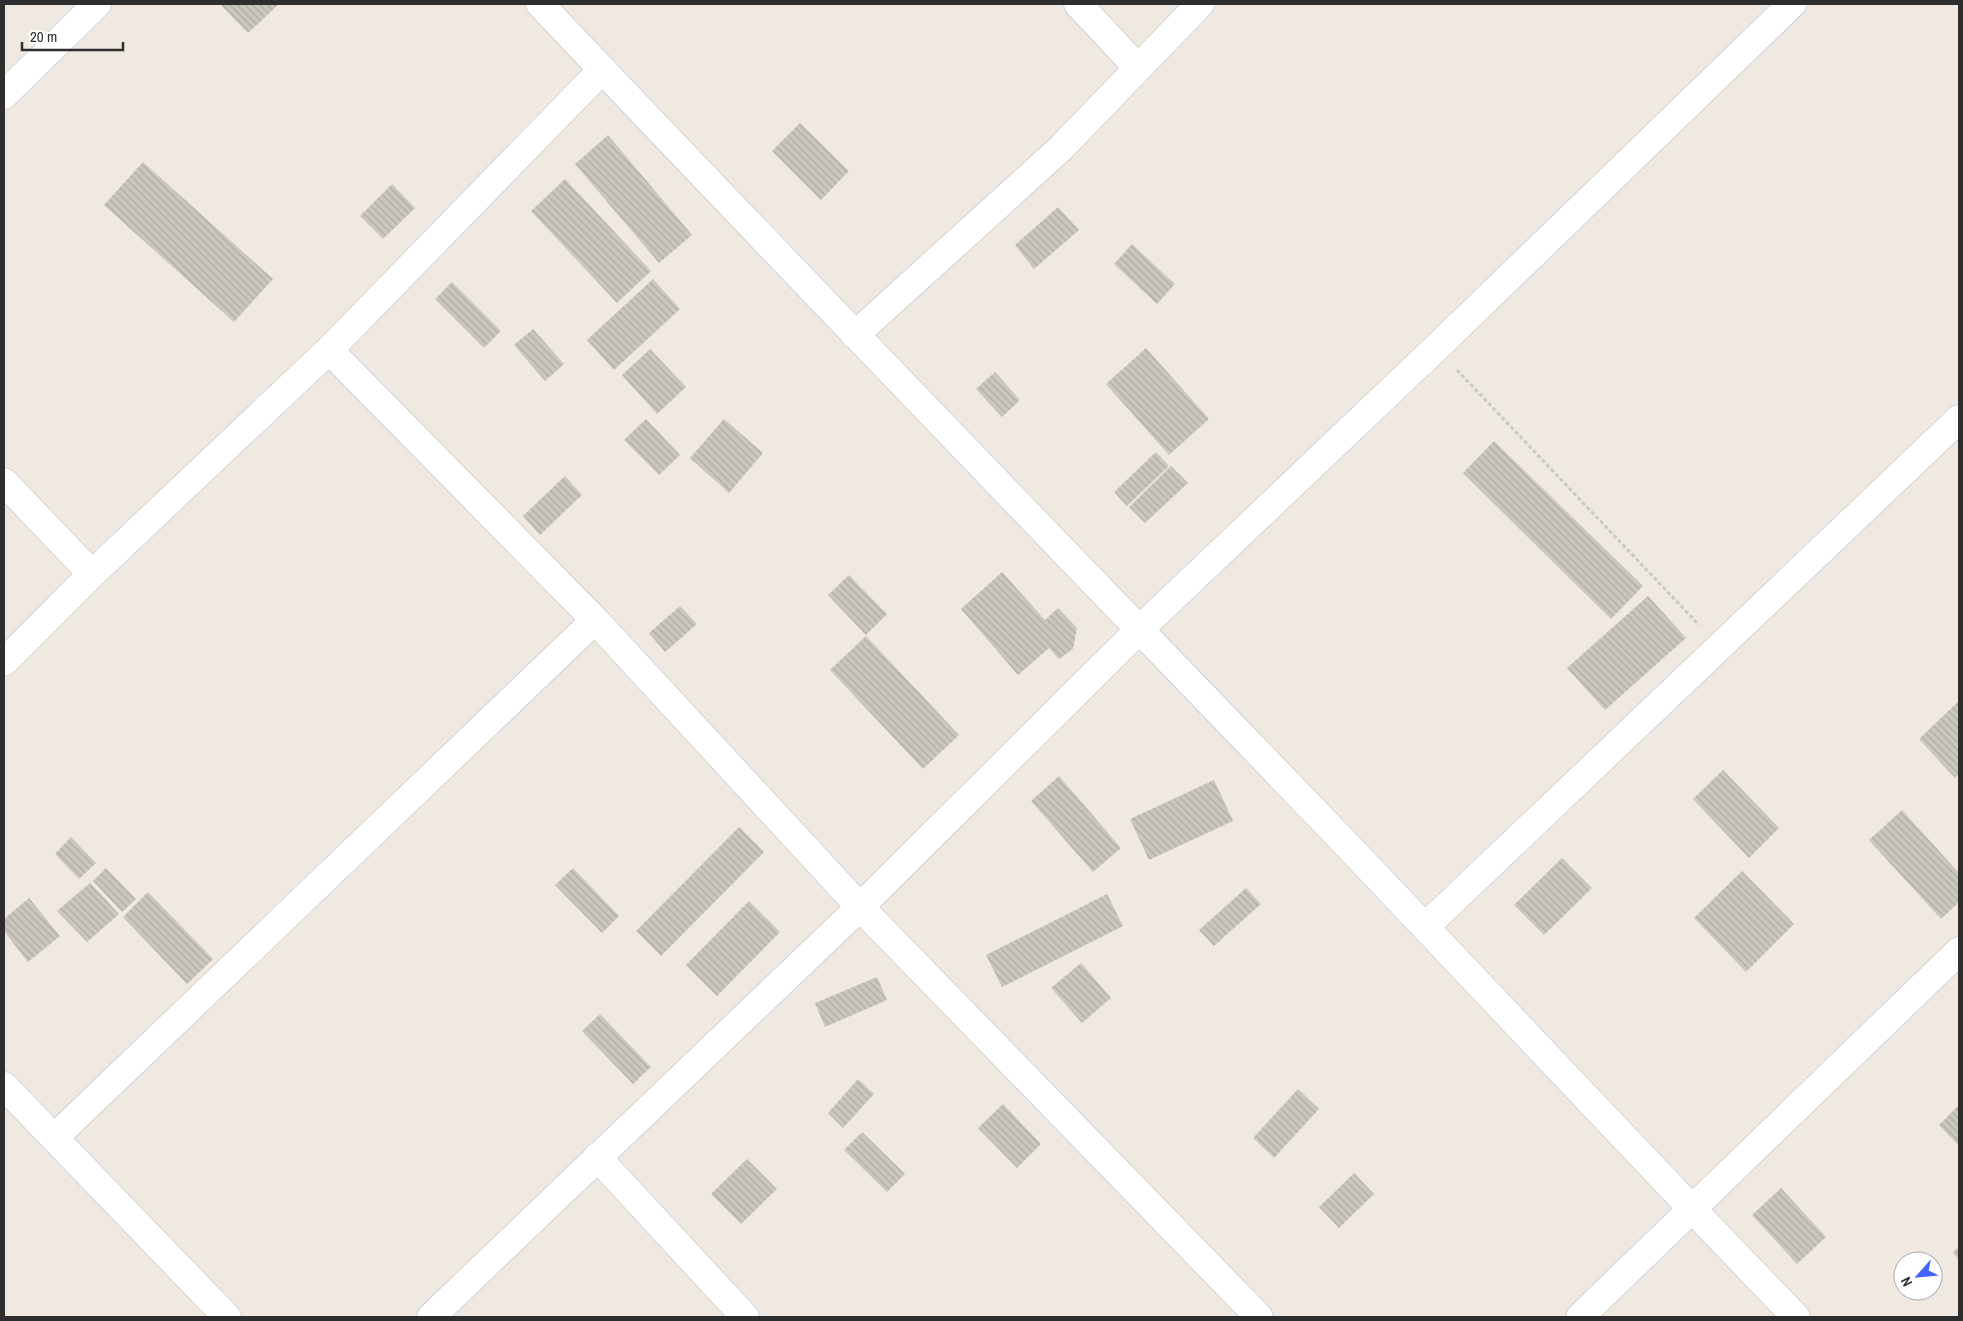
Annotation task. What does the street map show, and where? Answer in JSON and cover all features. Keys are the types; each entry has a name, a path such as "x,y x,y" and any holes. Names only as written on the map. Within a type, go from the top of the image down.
{"street":[{"path":"4,95 97,4"},
{"path":"540,4 855,335 1140,629 1796,1317"},
{"path":"1078,4 1137,67"},
{"path":"855,335 1061,148 1137,67 1200,4"},
{"path":"431,1317 860,906 1140,629 1436,348 1792,4"},
{"path":"4,662 92,574 329,350 602,70"},
{"path":"329,350 595,620 860,906 1259,1317"},
{"path":"1425,927 1959,419"},
{"path":"4,482 92,574"},
{"path":"54,1138 595,620"},
{"path":"1580,1317 1959,952"},
{"path":"4,1086 227,1317"},
{"path":"597,1157 746,1317"}],"path":[{"path":"1436,348 1721,647"}],"building":[{"path":"220,4 279,4 248,33"},
{"path":"800,123 849,171 821,200 772,151"},
{"path":"608,135 692,235 659,263 575,164"},
{"path":"143,162 273,279 234,322 104,205"},
{"path":"565,179 651,271 617,303 531,211"},
{"path":"392,184 415,208 383,239 360,216"},
{"path":"1058,207 1079,230 1034,269 1015,245"},
{"path":"1132,244 1175,284 1157,304 1114,264"},
{"path":"653,279 680,309 614,370 587,340"},
{"path":"452,282 501,331 484,348 435,299"},
{"path":"533,329 564,364 545,381 514,345"},
{"path":"1146,348 1209,419 1169,455 1106,384"},
{"path":"650,349 686,387 657,414 622,375"},
{"path":"995,372 1020,400 1002,417 976,389"},
{"path":"646,419 680,455 659,475 624,440"},
{"path":"724,419 763,453 729,493 690,458"},
{"path":"1494,441 1643,586 1611,619 1463,473"},
{"path":"1156,452 1169,466 1127,506 1114,492"},
{"path":"1171,466 1188,483 1145,523 1129,507"},
{"path":"565,476 582,495 540,535 523,516"},
{"path":"1002,572 1045,620 1058,608 1077,628 1073,649 1059,659 1049,648 1018,675 961,609"},
{"path":"849,575 887,614 866,635 828,595"},
{"path":"1648,596 1686,638 1605,710 1567,668"},
{"path":"680,606 697,624 665,652 649,633"},
{"path":"866,636 959,735 923,769 830,670"},
{"path":"1959,701 1959,774 1955,778 1919,739"},
{"path":"1723,770 1779,828 1749,858 1693,799"},
{"path":"1059,776 1121,848 1093,872 1031,801"},
{"path":"1214,780 1233,821 1149,860 1130,819"},
{"path":"1902,810 1959,873 1959,902 1941,919 1869,840"},
{"path":"739,827 764,852 661,956 636,931"},
{"path":"71,837 96,863 79,879 55,854"},
{"path":"1562,858 1592,888 1544,935 1514,905"},
{"path":"106,868 136,899 122,912 93,881"},
{"path":"573,868 619,916 602,933 555,885"},
{"path":"1742,871 1794,924 1746,972 1694,918"},
{"path":"90,883 119,914 87,942 57,911"},
{"path":"1246,888 1261,904 1214,946 1199,930"},
{"path":"148,892 213,959 187,984 123,917"},
{"path":"1107,894 1123,926 1002,987 986,955"},
{"path":"29,898 60,936 28,962 4,931 4,919"},
{"path":"749,901 780,932 717,996 686,965"},
{"path":"1081,963 1111,998 1082,1023 1051,988"},
{"path":"877,977 887,1000 825,1027 815,1003"},
{"path":"600,1014 651,1067 633,1084 582,1031"},
{"path":"858,1079 874,1094 843,1128 828,1113"},
{"path":"1298,1089 1319,1109 1274,1158 1253,1138"},
{"path":"1003,1104 1041,1144 1017,1168 978,1128"},
{"path":"1959,1105 1959,1146 1939,1125"},
{"path":"862,1132 905,1174 887,1192 844,1150"},
{"path":"747,1159 777,1189 741,1224 711,1194"},
{"path":"1354,1173 1374,1194 1339,1228 1319,1207"},
{"path":"1781,1188 1826,1237 1797,1264 1752,1215"},
{"path":"1959,1246 1959,1259 1953,1253"}]}
